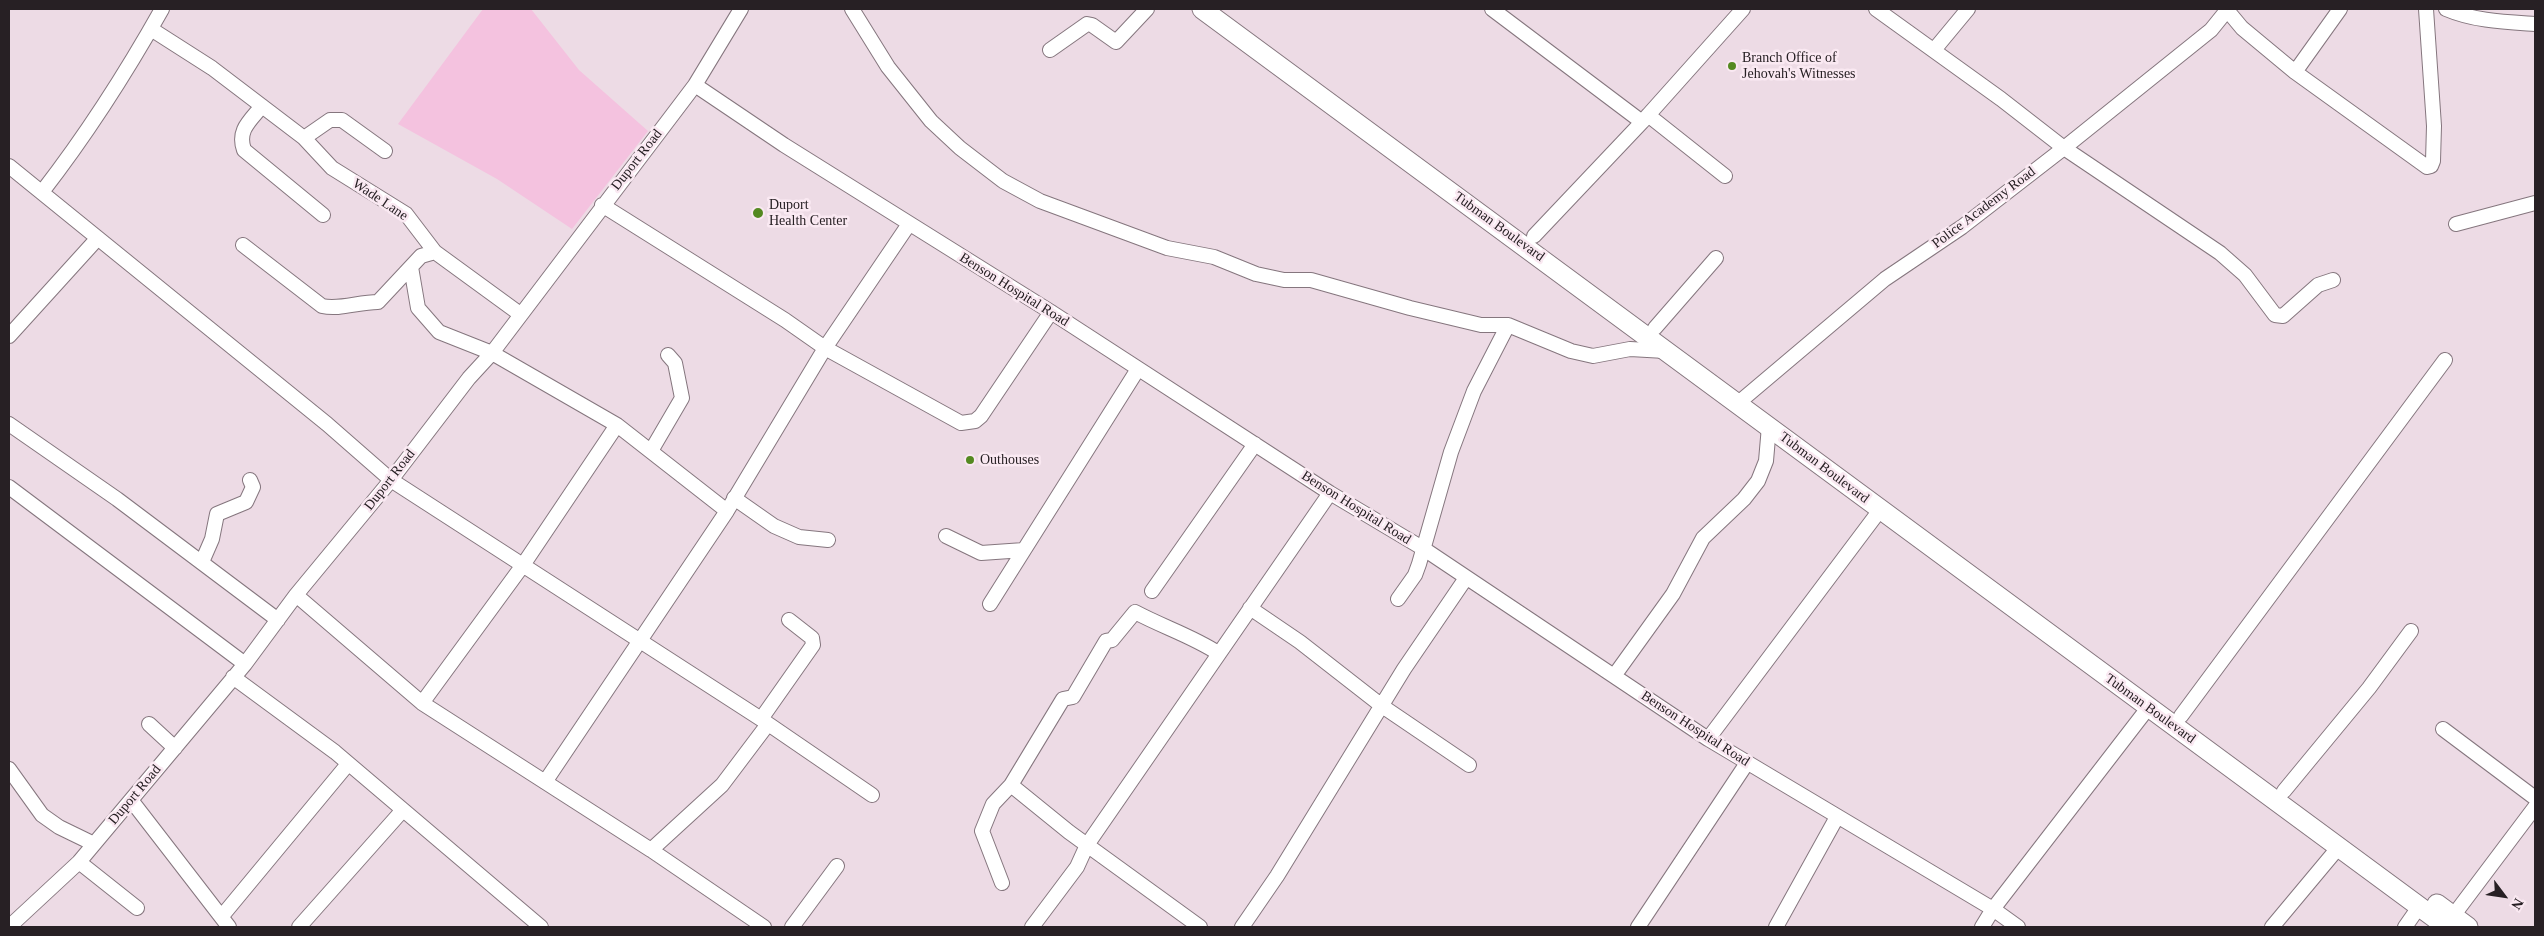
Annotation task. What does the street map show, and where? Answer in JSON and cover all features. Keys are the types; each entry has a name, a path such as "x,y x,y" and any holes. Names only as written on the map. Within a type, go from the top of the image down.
{"highway":[{"name":"Tubman Boulevard","path":"1202,9 1526,246 1665,351 1742,400 2284,791 2456,924"},
{"name":"Tubman Boulevard","path":"1223,9 1534,236 1655,328 1742,400 1768,426 1880,510 2419,908 2456,924"}],"street":[{"path":"42,192 104,106 162,9"},
{"path":"852,9 888,67 931,121 960,148 1003,181 1040,201 1168,248 1214,257 1256,274 1284,280 1311,280 1410,308 1481,325 1508,325 1571,351 1593,356 1630,350 1665,351"},
{"path":"1050,50 1087,24 1092,25 1116,42 1147,9"},
{"path":"1492,9 1725,176"},
{"path":"1534,236 1645,119 1742,9"},
{"path":"1876,9 1934,50 2064,148 2220,253 2245,275 2275,315 2283,316 2318,285 2333,280"},
{"path":"1934,50 1968,9"},
{"path":"2228,9 2242,28 2295,72 2427,167 2431,166 2434,126 2426,9"},
{"name":"Police Academy Road","path":"1742,400 1885,279 1962,227 2211,30 2228,9"},
{"path":"2295,72 2340,9"},
{"path":"2446,9 2492,21 2535,24"},
{"name":"Duport Road","path":"9,927 79,862 245,664 296,596 391,480 469,378 492,354 520,314 695,85 736,10"},
{"name":"Wade Lane","path":"151,29 212,68 304,138 332,168 406,214 436,252 520,314"},
{"name":"Benson Hospital Road","path":"695,85 1330,493 1424,549 1708,739 1993,909 2018,927"},
{"path":"262,106 242,129 240,140 244,150 323,215"},
{"path":"304,138 330,120 342,120 385,151"},
{"path":"9,166 327,424 391,480 764,722 872,795"},
{"path":"2456,224 2535,203"},
{"path":"602,206 785,320 825,348 948,418 968,424 981,416 1051,312"},
{"path":"545,782 727,511 825,348 909,224"},
{"path":"9,336 97,239"},
{"path":"243,245 322,306 330,308 338,308 351,303 378,302 421,256 436,252"},
{"path":"1655,328 1716,258"},
{"path":"410,267 418,308 440,332 492,354 617,425 727,511"},
{"path":"1398,599 1415,575 1451,452 1474,391 1508,325"},
{"path":"651,451 682,398 675,363 668,355"},
{"path":"2181,716 2445,360"},
{"path":"990,604 1138,368"},
{"path":"9,424 202,562 278,620"},
{"path":"422,703 523,565 617,425"},
{"path":"1614,676 1672,594 1703,538 1744,499 1758,481 1766,461 1768,426"},
{"path":"1152,591 1255,444"},
{"path":"202,562 212,539 214,510 246,502 253,487 250,480"},
{"path":"9,487 245,664"},
{"path":"1032,927 1078,867 1087,845 1330,493"},
{"path":"734,498 774,526 798,537 828,540"},
{"path":"1708,739 1880,510"},
{"path":"946,536 981,553 1024,550"},
{"path":"1242,927 1277,876 1382,706 1466,578"},
{"path":"296,596 422,703 651,850 764,927"},
{"path":"1250,608 1300,642 1382,706 1469,765"},
{"path":"1002,883 982,831 994,804 1011,785 1063,699 1073,697 1106,640 1112,640 1135,612 1166,629 1197,640 1218,653"},
{"path":"651,850 722,785 813,645 812,638 789,620"},
{"path":"2284,791 2369,688 2411,631"},
{"path":"233,677 348,764 541,927"},
{"path":"1982,927 1993,909 2148,708"},
{"path":"149,724 175,748"},
{"path":"2443,729 2535,798"},
{"path":"1638,927 1747,763"},
{"path":"131,800 225,922 348,764"},
{"path":"9,768 42,815 59,827 94,844"},
{"path":"1011,785 1087,845 1200,927"},
{"path":"2456,924 2535,807"},
{"path":"299,927 402,811"},
{"path":"1776,927 1837,817"},
{"path":"2272,927 2338,848"},
{"path":"79,862 137,908"},
{"path":"792,927 837,866"},
{"path":"2405,927 2419,908"}],"shaded area":[{"path":"483,9 531,9 579,70 648,131 572,229 497,179 398,124"}],"place":[{"name":"Branch Office of Jehovah's Witnesses","path":"1732,66"},
{"name":"Duport Health Center","path":"758,213"},
{"name":"Outhouses","path":"970,460"}]}
